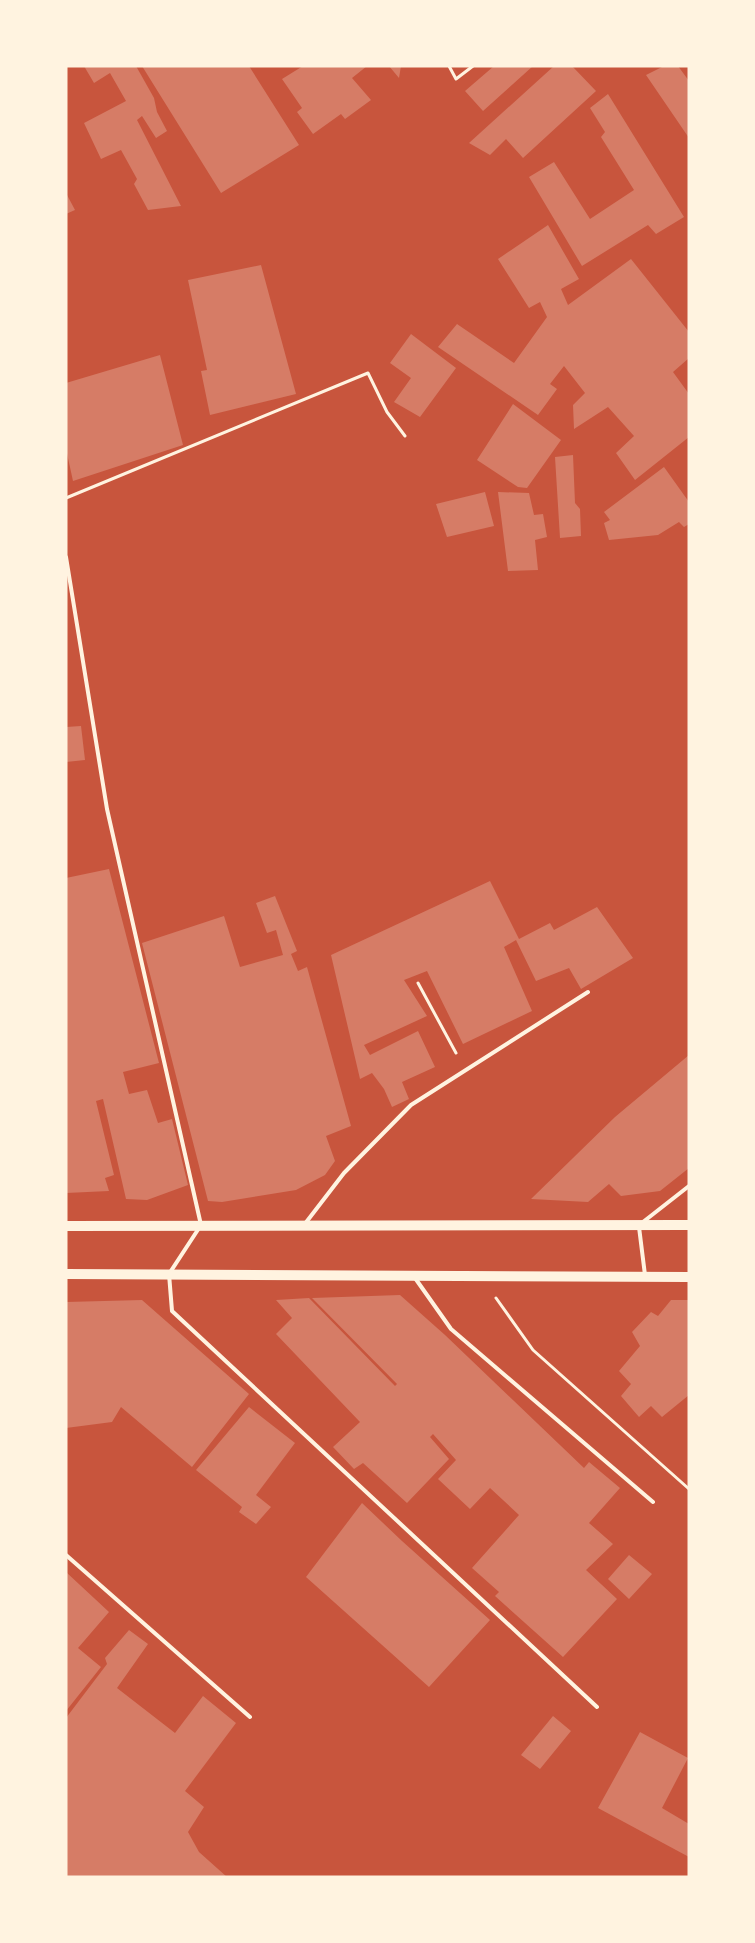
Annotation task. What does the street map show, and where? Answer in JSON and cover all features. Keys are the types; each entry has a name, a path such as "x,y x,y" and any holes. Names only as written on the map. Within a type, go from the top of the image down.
{"main road":[{"path":"66,1226 689,1225"},
{"path":"66,1274 412,1274 481,1277 689,1277"}],"lane":[{"path":"66,557 107,809 201,1225 169,1274 172,1311 597,1706"},
{"path":"303,1226 344,1173 411,1105 588,992"},
{"path":"645,1277 639,1225 689,1186"},
{"path":"412,1274 451,1329 654,1502"},
{"path":"66,1555 250,1717"}],"path":[{"path":"450,66 456,79 473,66"},
{"path":"66,498 368,373 387,412 405,436"},
{"path":"418,983 465,1071"},
{"path":"481,1277 533,1350 689,1489"}],"building":[{"path":"84,66 136,66 154,98 157,112 167,131 156,138 142,116 137,120 181,206 148,210 134,184 137,179 121,150 101,159 84,123 126,101 110,73 94,83"},
{"path":"142,66 249,66 299,145 221,193"},
{"path":"303,66 367,66 352,78 371,100 345,119 341,114 313,134 297,112 302,108 282,79"},
{"path":"389,66 401,66 399,78"},
{"path":"494,66 533,66 483,111 465,91"},
{"path":"554,66 572,66 596,91 523,158 506,139 490,155 469,143"},
{"path":"664,66 678,66 689,81 689,138 646,75"},
{"path":"608,94 684,217 656,234 648,225 582,266 529,177 554,162 590,219 634,190 601,137 605,132 590,108"},
{"path":"66,193 75,210 66,214"},
{"path":"548,225 579,279 561,289 568,305 631,259 689,332 689,358 673,372 689,394 689,437 635,480 616,453 634,436 608,407 574,429 573,405 585,393 564,366 550,384 557,389 538,415 438,347 457,324 514,363 547,317 540,302 529,308 498,259"},
{"path":"261,265 296,394 210,415 201,371 207,370 188,280"},
{"path":"411,334 456,368 420,417 394,402 411,378 390,363"},
{"path":"160,355 183,445 73,481 66,449 66,383"},
{"path":"513,404 561,440 527,488 518,487 477,460"},
{"path":"573,455 575,503 580,509 581,536 560,538 555,457"},
{"path":"664,467 689,502 689,524 684,527 679,522 658,535 609,540 604,523 610,520 604,512"},
{"path":"485,492 494,526 447,537 436,504"},
{"path":"498,492 529,493 534,515 543,514 547,537 535,540 538,570 508,571"},
{"path":"81,726 85,760 66,762 66,727"},
{"path":"109,869 159,1063 123,1072 129,1094 147,1090 158,1123 172,1119 188,1185 147,1200 126,1199 103,1099 96,1101 114,1175 105,1178 109,1191 66,1193 66,878"},
{"path":"490,881 519,939 550,923 554,930 597,907 633,958 581,989 569,968 536,981 516,940 504,947 532,1011 463,1044 427,971 404,980 427,1016 364,1045 370,1055 418,1031 435,1067 402,1082 409,1099 392,1107 384,1089 372,1073 360,1079 331,955"},
{"path":"275,896 297,951 291,954 298,971 307,967 351,1126 326,1136 335,1161 325,1175 296,1190 222,1202 208,1201 142,943 224,916 240,967 283,955 276,930 267,933 256,903"},
{"path":"689,1055 689,1168 660,1191 621,1196 609,1184 588,1202 531,1199 615,1117"},
{"path":"400,1295 445,1335 584,1468 589,1462 620,1488 589,1523 613,1544 586,1570 617,1599 563,1657 495,1596 499,1592 472,1568 519,1515 490,1488 470,1509 438,1479 456,1460 433,1434 430,1437 449,1459 407,1503 363,1463 354,1469 333,1447 360,1422 276,1334 292,1318 276,1300 309,1298 395,1386 397,1384 312,1298"},
{"path":"142,1300 249,1394 192,1467 121,1407 112,1422 66,1428 66,1302"},
{"path":"671,1300 689,1300 689,1395 662,1417 651,1406 639,1417 621,1396 631,1384 619,1371 640,1346 632,1332 651,1312 658,1316"},
{"path":"249,1407 295,1443 256,1495 271,1507 256,1524 239,1512 242,1507 196,1470"},
{"path":"362,1503 490,1620 429,1687 306,1577"},
{"path":"629,1555 652,1574 629,1599 608,1579"},
{"path":"66,1572 109,1612 78,1648 101,1667 66,1711"},
{"path":"129,1630 148,1644 117,1688 175,1733 203,1696 236,1723 185,1791 204,1807 188,1832 199,1852 227,1877 66,1877 66,1718 107,1664 105,1658"},
{"path":"553,1716 571,1731 540,1769 521,1755"},
{"path":"640,1732 688,1758 662,1808 689,1824 689,1857 598,1808"}]}
